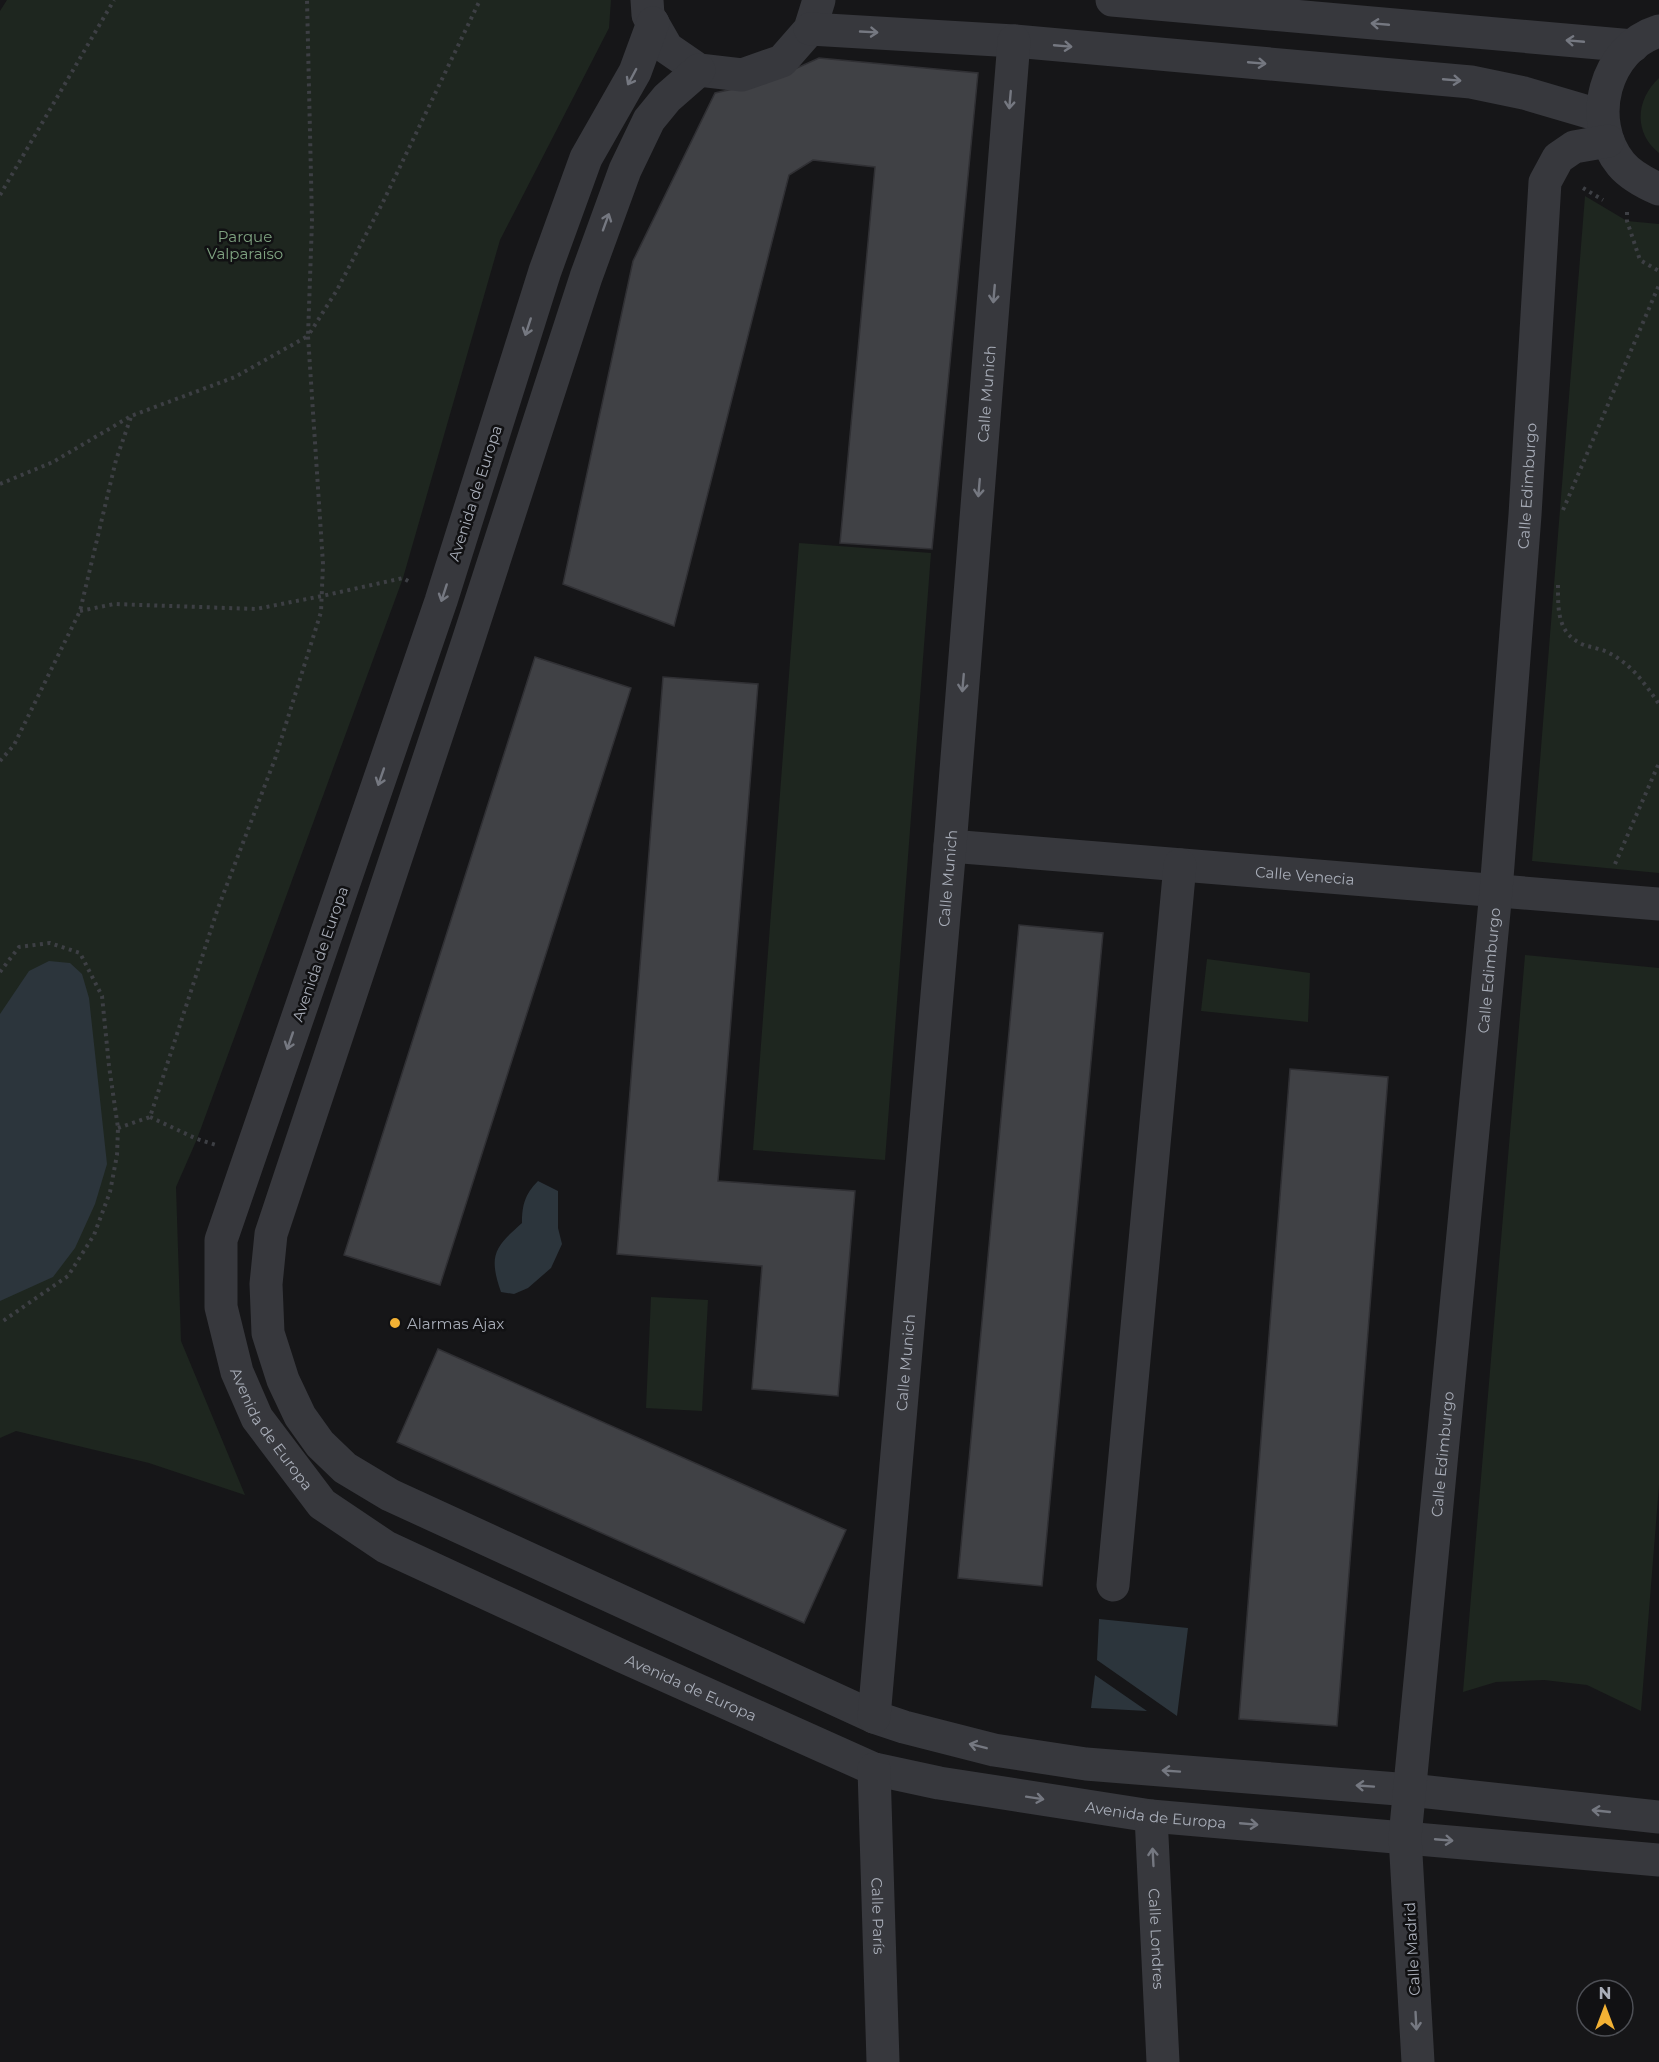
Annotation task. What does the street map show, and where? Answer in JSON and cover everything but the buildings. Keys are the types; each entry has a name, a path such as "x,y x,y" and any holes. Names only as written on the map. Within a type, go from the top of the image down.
{"street":[{"path":"1112,0 1646,38"},
{"path":"650,11 667,48 699,70 742,75 782,61 815,14 1014,41 1471,82 1524,93 1605,129"},
{"name":"Avenida de Europa","path":"650,11 635,72 586,158 546,271 441,601 221,1239 221,1306 237,1372 256,1418 322,1504 386,1547 874,1769 939,1783 1151,1816 1659,1860"},
{"path":"1646,38 1615,66 1605,90 1605,129 1622,164 1640,180 1659,189"},
{"name":"Calle Munich","path":"874,1717 950,846 1014,41"},
{"name":"Avenida de Europa","path":"699,70 667,98 649,120 625,170 586,277 465,652 271,1234 266,1284 268,1333 283,1380 300,1416 320,1444 345,1468 390,1495 874,1717 904,1727 993,1750 1086,1764 1410,1790 1659,1817"},
{"name":"Calle Edimburgo","path":"1405,1837 1496,891 1525,515 1545,182 1557,158 1605,129"},
{"name":"Calle Venecia","path":"950,846 1659,904"},
{"path":"1113,1585 1180,864"},
{"name":"Calle París","path":"874,1769 883,2062"},
{"name":"Calle Londres","path":"1151,1816 1163,2062"},
{"name":"Calle Madrid","path":"1405,1837 1418,2062"}],"path":[{"path":"0,195 114,0"},
{"path":"150,1117 218,908 275,759 321,612 323,564 308,336 312,221 306,0"},
{"path":"0,484 53,462 131,416 235,377 308,336 337,290 384,200 480,0"},
{"path":"1631,172 1627,221 1640,260 1659,271"},
{"path":"1544,193 1560,193 1564,183 1580,186 1612,205"},
{"path":"1619,209 1635,215"},
{"path":"1525,515 1559,519 1659,285"},
{"path":"0,761 14,745 80,611 116,460 131,416"},
{"path":"80,611 114,604 256,609 403,578 441,601"},
{"path":"1558,584 1558,616 1568,635 1582,644 1610,653 1625,663 1638,674 1659,704"},
{"path":"1609,900 1612,870 1659,763"},
{"path":"0,972 19,947 50,943 80,953 102,996 118,1128 117,1155 110,1192 94,1234 68,1276 0,1323"},
{"path":"118,1128 150,1117 197,1139 251,1156"}],"green space":[{"name":"Parque Valparaíso","path":"7,0 611,0 609,28 500,240 403,578 197,1139 176,1187 181,1341 245,1495 149,1463 16,1431 0,1438 0,11"},
{"path":"1659,78 1659,153 1645,136 1641,116 1646,96 1651,86"},
{"path":"1585,196 1627,221 1659,224 1659,873 1532,861"},
{"path":"799,543 931,553 885,1160 753,1150"},
{"path":"1525,955 1659,968 1659,1485 1641,1711 1587,1685 1544,1680 1496,1682 1463,1692"},
{"path":"1207,959 1310,973 1308,1022 1201,1011"},
{"path":"651,1297 708,1300 702,1411 646,1408"}],"shaded area":[{"path":"49,961 70,963 82,974 89,998 107,1164 95,1204 75,1248 53,1277 0,1301 0,1014 29,971"},
{"path":"538,1181 558,1191 558,1228 562,1244 551,1268 528,1288 514,1294 501,1292 495,1269 496,1253 522,1223 525,1200"},
{"path":"1099,1619 1188,1628 1177,1716 1097,1660"},
{"path":"1095,1675 1147,1711 1091,1708"}],"place":[{"name":"Alarmas Ajax","path":"395,1323"}]}
